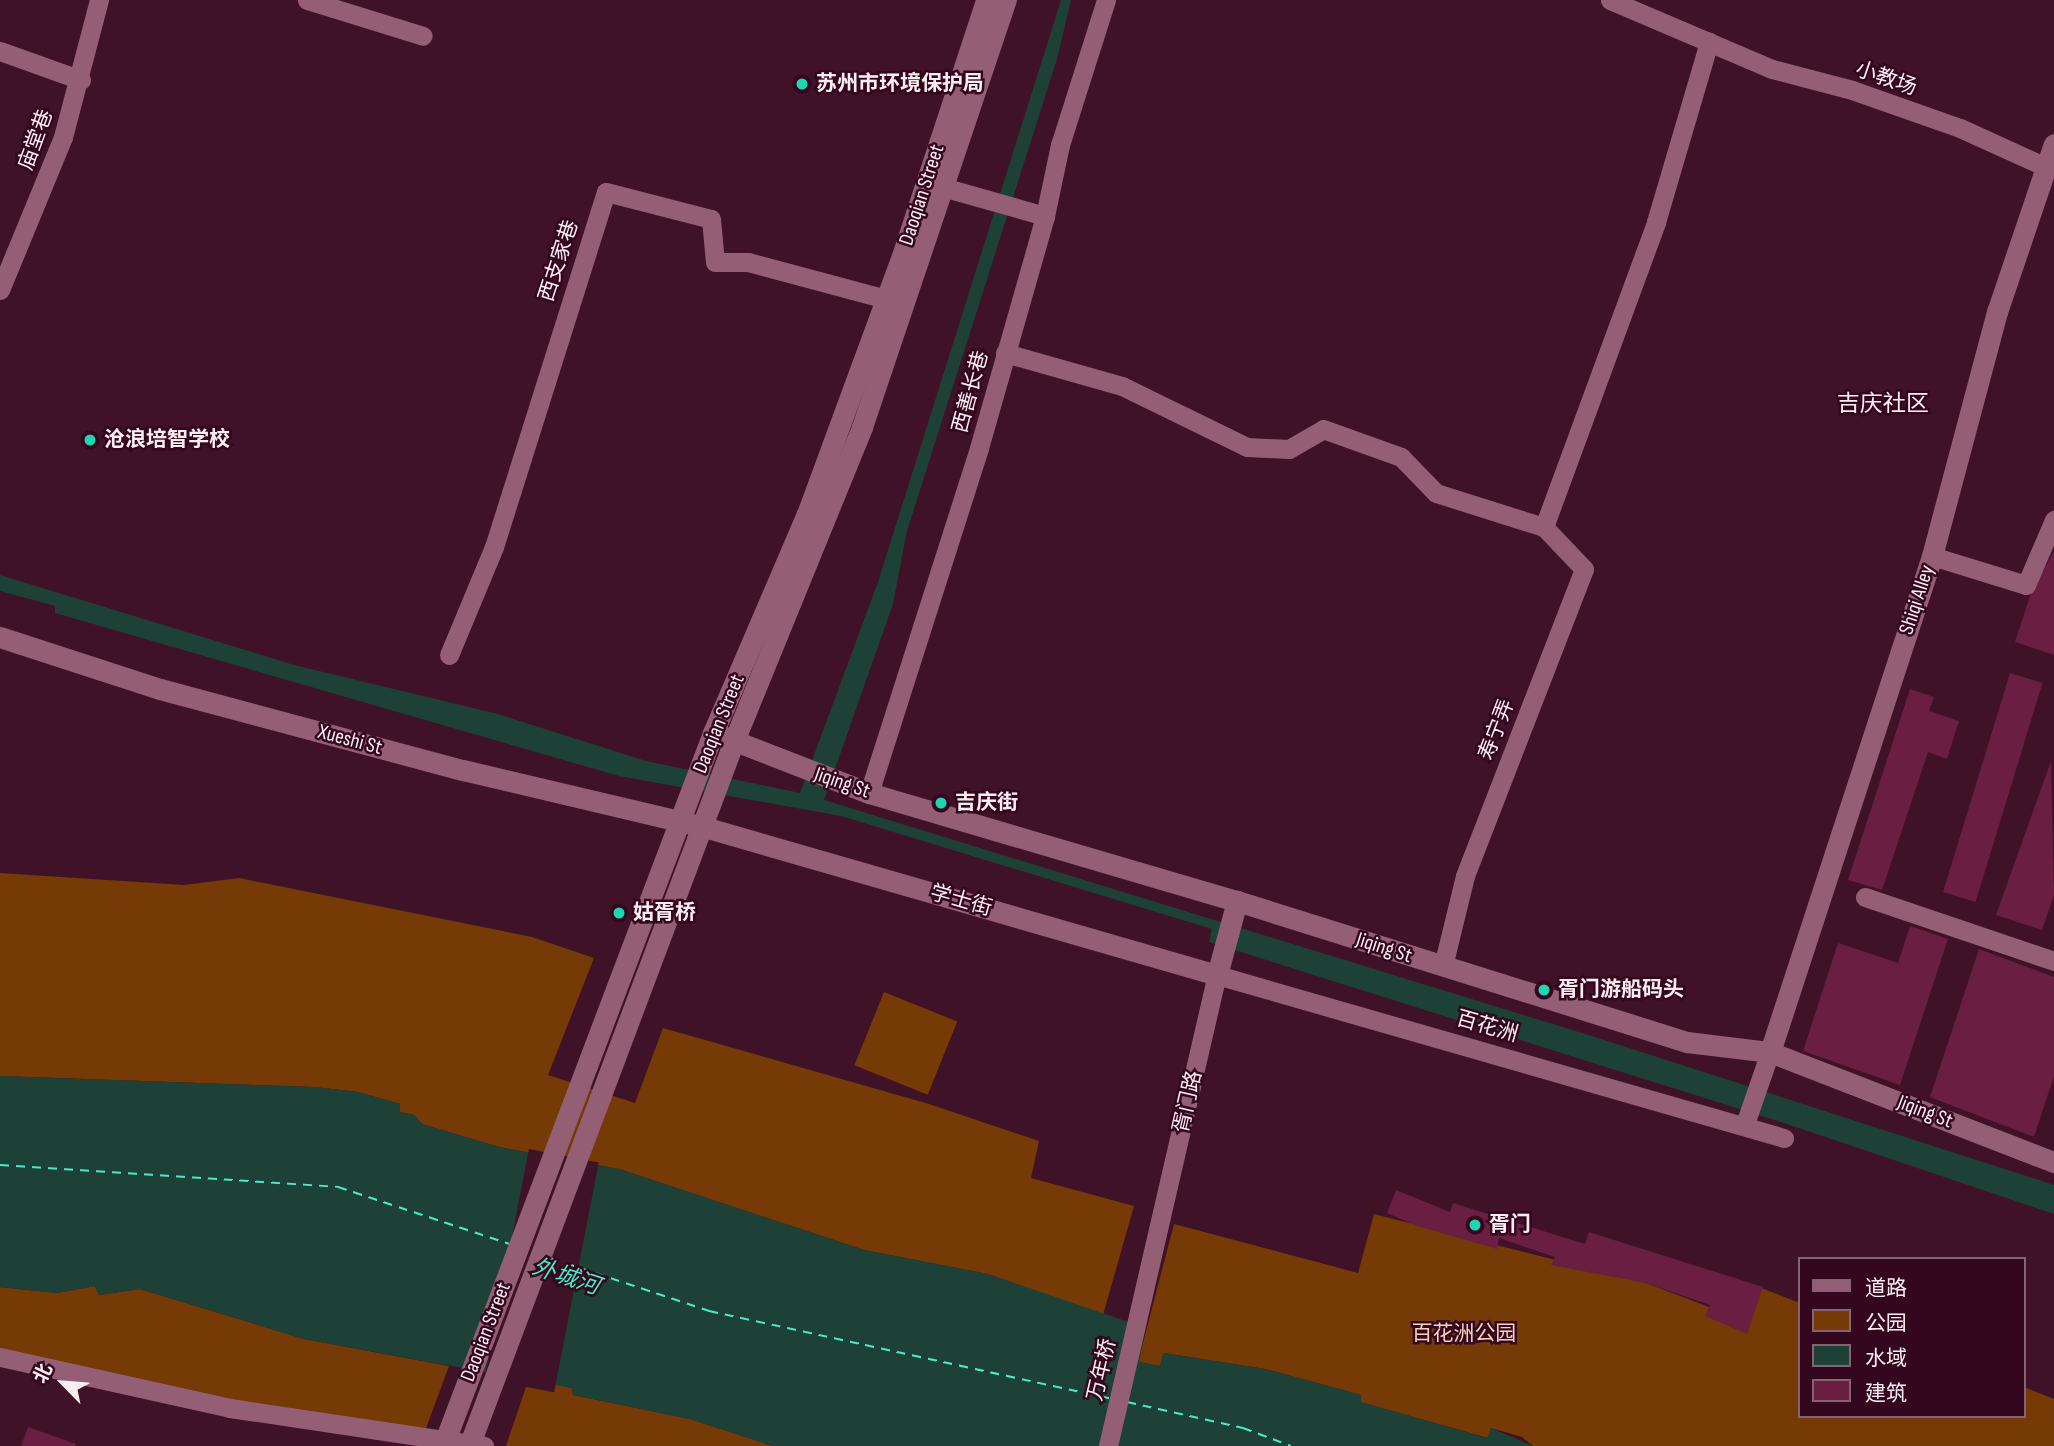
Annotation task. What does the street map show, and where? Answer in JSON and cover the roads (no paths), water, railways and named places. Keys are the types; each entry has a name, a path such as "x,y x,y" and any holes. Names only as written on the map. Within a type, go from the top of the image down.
{"street":[{"name":"庙堂巷","path":"0,290 58,150 80,80 99,0"},
{"path":"307,0 423,36"},
{"name":"Daoqian Street","path":"443,1446 713,733 807,514 886,299 986,0"},
{"name":"Daoqian Street","path":"469,1446 712,806 734,741 831,509 946,188 1006,0"},
{"name":"西善长巷","path":"869,793 1005,353 1045,216 1060,145 1106,0"},
{"name":"小教场","path":"1610,0 1772,69 1852,90 1960,128 2046,166"},
{"path":"1005,353 1122,386 1247,447 1289,449 1323,429 1401,457 1436,493 1544,527 1657,222 1709,42"},
{"path":"0,51 80,80"},
{"name":"Shiqi Alley","path":"1770,1052 1932,556 1997,312 2054,144"},
{"path":"946,188 1045,216"},
{"name":"西支家巷","path":"449,655 494,547 606,192 711,219 715,262 748,261 886,299"},
{"path":"1932,556 2026,585 2054,520"},
{"name":"寿宁弄","path":"1443,966 1465,876 1584,569 1544,527"},
{"name":"Xueshi St","path":"0,637 160,689 679,824 704,827"},
{"name":"Jiqing St","path":"713,733 782,762 869,793 1687,1042 1770,1052 2054,1161"},
{"name":"学士街","path":"704,827 1220,965"},
{"path":"1865,897 2054,961"},
{"name":"胥门路","path":"1141,1304 1236,905"},
{"name":"百花洲","path":"1220,965 1746,1121 1784,1138"},
{"path":"1746,1121 1770,1052"},
{"name":"万年桥","path":"1108,1446 1141,1304"},
{"path":"0,1357 230,1408 484,1446"}],"water":[{"path":"1061,0 1071,0 1057,59 907,531 893,604 824,800 1595,1037 2054,1185 2054,1214 1787,1124 1209,942 1212,929 841,816 619,776 55,613 55,606 0,591 0,575 294,665 498,714 646,761 800,793 878,582"},
{"name":"外城河","path":"0,1076 314,1087 358,1092 400,1104 400,1112 414,1115 422,1124 499,1147 619,1169 864,1250 988,1274 1146,1328 1139,1362 1160,1366 1163,1353 1265,1369 1361,1395 1361,1402 1487,1438 1491,1428 1533,1446 773,1446 690,1419 573,1395 572,1388 304,1339 141,1289 99,1295 95,1286 57,1293 0,1287"}],"place":[{"name":"苏州市环境保护局","path":"802,84"},
{"name":"沧浪培智学校","path":"90,440"},
{"name":"吉庆街","path":"941,803"},
{"name":"姑胥桥","path":"619,913"},
{"name":"胥门游船码头","path":"1544,990"},
{"name":"胥门","path":"1475,1225"}],"district":[{"name":"吉庆社区","path":"1883,404"}],"park label":[{"name":"百花洲公园","path":"1464,1334"}]}
